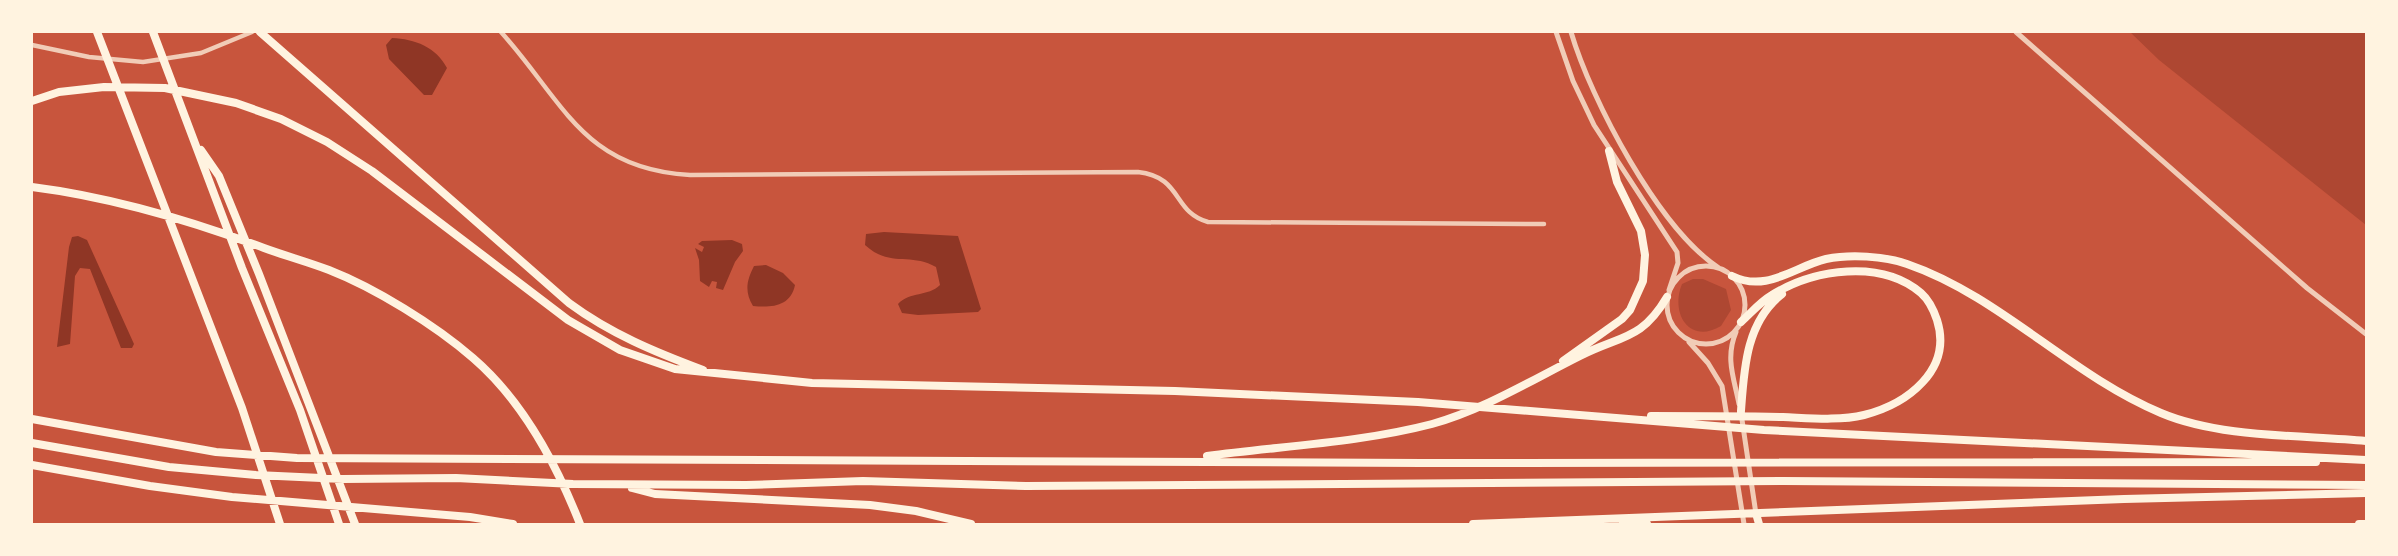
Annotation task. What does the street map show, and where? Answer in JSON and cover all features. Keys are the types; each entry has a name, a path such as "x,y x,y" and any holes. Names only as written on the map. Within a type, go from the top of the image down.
{"highway":[{"path":"97,32 242,408 280,525"},
{"path":"153,32 242,268 300,410 339,525"},
{"path":"260,32 278,51 511,253 598,324 651,351 718,376"},
{"path":"32,101 59,92 104,87 165,88 236,103 281,119 327,142 372,171 568,320 620,350 675,369 718,376 812,383 1175,391 1418,402 1764,430 2367,461"},
{"path":"195,139 219,176 228,196 355,525"},
{"path":"1549,371 1622,320 1630,310 1643,282 1645,255 1641,231 1617,182 1609,151"},
{"path":"32,187 68,192 205,226 331,271 411,313 473,358 523,414 554,464 580,525"},
{"path":"1732,276 1743,282 1760,283 1826,259 1862,257 1904,263 1939,276 2093,375 2161,413 2189,422 2240,431 2367,441"},
{"path":"1612,416 1825,418 1863,415 1892,405 1918,388 1933,371 1940,351 1941,332 1933,310 1922,294 1900,279 1849,271 1819,275 1772,295 1740,325"},
{"path":"1741,411 1748,350 1754,331 1767,308 1795,284"},
{"path":"1182,460 1365,437 1433,424 1503,395 1597,348 1636,334 1658,313 1668,293"},
{"path":"32,419 216,452 297,458 1702,462 2367,461"},
{"path":"32,443 169,467 256,475 344,479 456,478 622,485 863,481 1038,486 1706,481 2367,485"},
{"path":"32,465 150,486 232,497 470,517 513,525"},
{"path":"622,485 655,494 870,505 916,511 971,525"},
{"path":"1473,525 1788,510 2367,493"},
{"path":"1576,521 1647,525"},
{"path":"2359,525 2367,524"}],"street":[{"path":"32,45 89,57 143,62 201,53 252,32"},
{"path":"501,32 568,115 592,140 624,162 654,172 690,175 1138,172 1162,179 1173,188 1189,213 1208,222 1544,224"},
{"path":"1557,32 1573,81 1609,151 1677,252 1676,274 1668,293 1668,318 1675,330 1708,363 1722,386 1744,525"},
{"path":"1571,32 1590,86 1615,135 1682,235 1705,259 1732,276 1744,294 1745,308 1730,349 1729,363 1741,411 1758,522"},
{"path":"2016,32 2307,288 2367,334"},
{"path":"1668,293 1678,277 1690,269 1705,266 1719,268"},
{"path":"1686,339 1700,344 1714,343 1728,338 1740,325"}],"shaded area":[{"path":"2130,32 2366,32 2366,225 2159,60"},
{"path":"392,38 417,42 437,55 447,68 432,95 424,95 389,59 386,45"},
{"path":"884,232 958,236 981,309 978,312 918,315 902,313 898,304 903,300 935,289 940,285 936,267 917,260 883,256 865,245 866,234"},
{"path":"78,236 87,240 134,344 132,348 121,348 90,269 80,268 75,276 70,344 57,347 69,247 72,237"},
{"path":"732,240 742,244 743,251 735,262 723,290 716,288 717,282 712,281 709,287 700,281 699,260 695,248 702,252 704,247 698,244 702,241"},
{"path":"766,265 783,273 795,285 793,292 780,304 767,307 753,306 748,290 750,276 754,266"},
{"path":"1693,279 1703,279 1726,289 1731,310 1721,326 1700,332 1691,329 1685,323 1681,315 1679,295 1682,284"}]}
